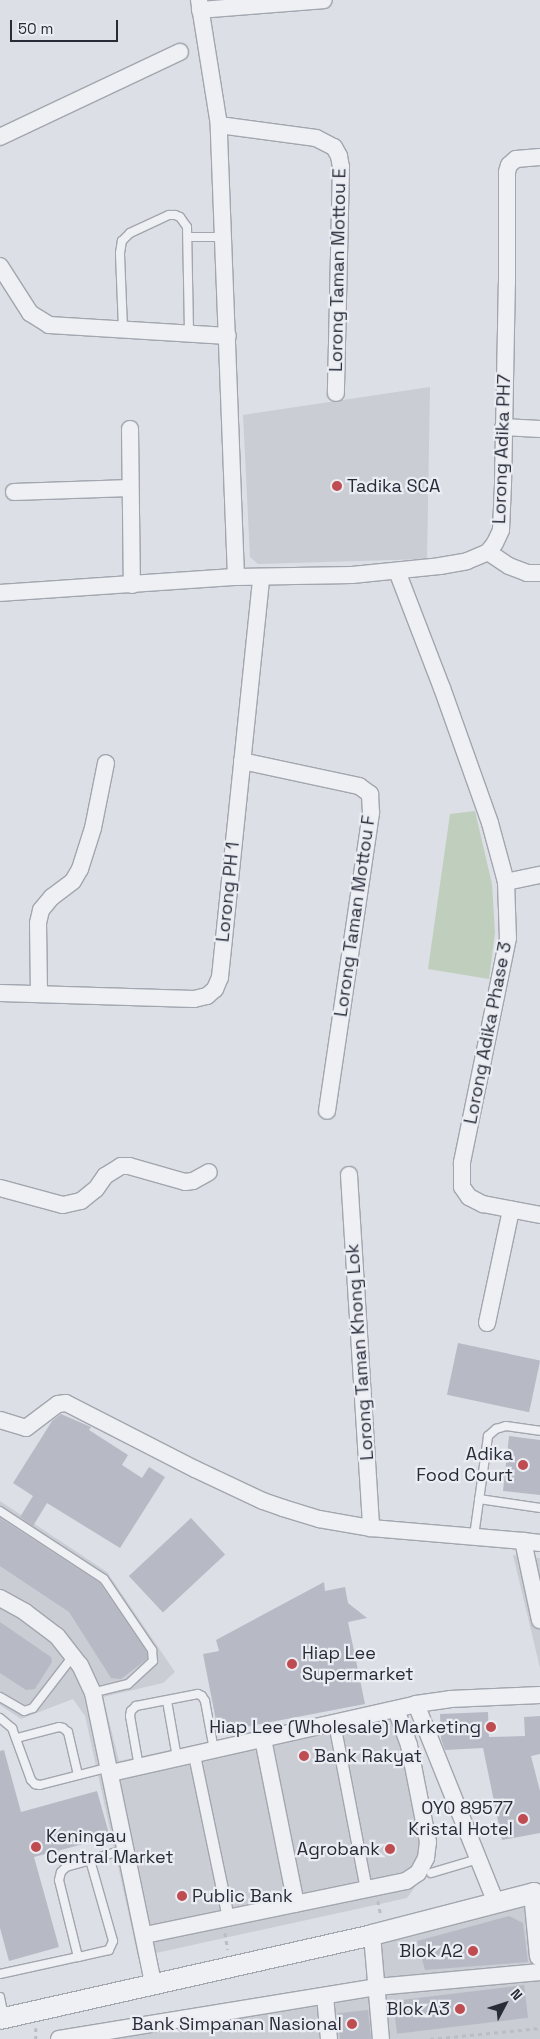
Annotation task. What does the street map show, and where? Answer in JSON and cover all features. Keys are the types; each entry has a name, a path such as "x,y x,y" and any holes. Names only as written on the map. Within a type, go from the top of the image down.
{"street":[{"path":"236,577 219,125 200,5 324,0"},
{"path":"0,138 180,52"},
{"name":"Lorong Taman Mottou E","path":"219,125 316,138 334,147 339,156 341,167 336,393"},
{"name":"Lorong Adika PH7","path":"488,552 501,530 508,284 507,172 512,161 523,157 540,157"},
{"path":"0,266 27,308 38,320 49,324 228,336"},
{"path":"503,427 540,429"},
{"path":"130,429 132,585"},
{"path":"14,492 130,488"},
{"path":"0,593 236,577 396,571 467,561 488,552 509,566 527,573 540,573"},
{"name":"Lorong Adika Phase 3","path":"396,571 442,688 490,823 506,882 508,938 461,1177 462,1187 469,1197 484,1204 540,1215"},
{"name":"Lorong PH 1","path":"0,993 194,999 207,996 215,989 220,977 261,577"},
{"name":"Lorong Taman Mottou F","path":"242,761 359,786 370,794 371,813 327,1111"},
{"path":"39,994 38,923 41,910 52,897 73,881 80,869 93,828 106,763"},
{"path":"506,882 540,875"},
{"path":"0,1188 64,1205 81,1201 96,1188 105,1176 121,1166 129,1166 185,1182 193,1181 209,1172"},
{"name":"Lorong Taman Khong Lok","path":"349,1175 371,1528"},
{"path":"487,1324 511,1210"},
{"path":"0,1420 26,1428 58,1404 66,1403 263,1501 319,1519 371,1528 540,1543"},
{"path":"522,1541 540,1620"},
{"path":"0,1598 48,1628 80,1665 93,1693 154,1984"},
{"path":"110,1770 139,1767 416,1704 450,1699 540,1695"},
{"path":"416,1704 496,1903"},
{"path":"145,1935 413,1878 418,1873 428,1850 409,1745 396,1708"},
{"path":"334,1723 371,1888"},
{"path":"263,1739 296,1904"},
{"path":"194,1755 225,1919"},
{"path":"2,2019 378,1933 537,1892 540,1956"},
{"path":"378,1933 376,1987 381,2039"},
{"path":"60,2039 159,2032 325,1996 376,1987 540,1972"},
{"path":"325,1996 329,2039"}],"lane":[{"path":"123,329 120,253 124,238 169,215 175,215 185,222 188,237 189,334"},
{"path":"188,237 222,237"},
{"path":"474,1536 488,1436 496,1429 506,1426 540,1431"},
{"path":"479,1499 540,1508"},
{"path":"0,1511 104,1579 152,1650 153,1662 128,1684 93,1693"},
{"path":"0,1698 24,1711 33,1708 73,1656"},
{"path":"139,1767 131,1711 136,1706 198,1694 202,1696 214,1750"},
{"path":"167,1700 177,1758"},
{"path":"0,1718 7,1722 17,1738 30,1780 35,1784 78,1774 110,1770"},
{"path":"17,1738 60,1727 64,1728 68,1732 78,1774"},
{"path":"78,1958 59,1880 60,1872 66,1867 127,1849"},
{"path":"431,1873 478,1859"},
{"path":"0,1974 108,1950 113,1941 90,1860"},
{"path":"0,1997 2,2019"}],"path":[{"path":"371,1888 378,1933"},
{"path":"225,1919 231,1967"},
{"path":"430,2039 540,2028"},
{"path":"36,2029 36,2039"},
{"path":"483,2034 483,2039"}],"shaded area":[{"name":"Tadika SCA","path":"430,387 427,559 258,564 250,557 243,415"},
{"path":"0,1501 107,1572 175,1672 163,1683 103,1697 119,1761 399,1700 419,1751 435,1836 434,1861 407,1898 138,1957 85,1716 73,1699 21,1719 0,1705"},
{"path":"513,1555 540,1558 540,1668"},
{"path":"534,1893 540,1956 540,2039 59,2039 376,1987 372,1935"}],"green space":[{"path":"475,811 492,884 495,933 489,979 428,969 450,814"}],"building":[{"path":"458,1343 540,1360 529,1412 447,1395"},
{"path":"61,1414 91,1427 89,1430 128,1455 122,1465 142,1478 149,1467 165,1477 120,1548 47,1503 33,1526 20,1517 33,1496 13,1483 52,1421"},
{"name":"Adika Food Court","path":"509,1436 540,1440 540,1495 503,1491"},
{"path":"0,1518 100,1583 147,1652 147,1659 121,1679 111,1678 69,1612 0,1566"},
{"path":"191,1518 225,1555 163,1613 129,1576"},
{"path":"324,1582 325,1591 345,1587 348,1603 367,1618 348,1622 365,1704 235,1729 234,1723 217,1726 203,1654 219,1651 216,1640"},
{"path":"0,1622 51,1657 52,1662 35,1689 26,1690 0,1673"},
{"path":"488,1712 489,1737 525,1736 524,1717 540,1716 540,1754 531,1756 540,1791 540,1833 502,1840 483,1748 445,1750 441,1739 440,1714"},
{"name":"Keningau Central Market","path":"4,1750 21,1812 97,1791 110,1837 34,1857 59,1947 9,1961 0,1928 0,1751"},
{"name":"Blok A2","path":"509,1916 523,1923 528,1962 425,1970 417,1941"},
{"name":"Blok A3","path":"524,1985 528,2018 397,2034 393,2001"},
{"path":"368,2010 371,2039 340,2039 337,2013"}],"place":[{"name":"Tadika SCA","path":"337,486"},
{"name":"Adika Food Court","path":"523,1465"},
{"name":"Hiap Lee Supermarket","path":"292,1664"},
{"name":"Hiap Lee (Wholesale) Marketing","path":"491,1727"},
{"name":"Bank Rakyat","path":"304,1756"},
{"name":"OYO 89577 Kristal Hotel","path":"523,1819"},
{"name":"Keningau Central Market","path":"36,1847"},
{"name":"Agrobank","path":"390,1849"},
{"name":"Public Bank","path":"182,1896"},
{"name":"Blok A2","path":"473,1951"},
{"name":"Blok A3","path":"460,2009"},
{"name":"Bank Simpanan Nasional","path":"352,2024"}]}
